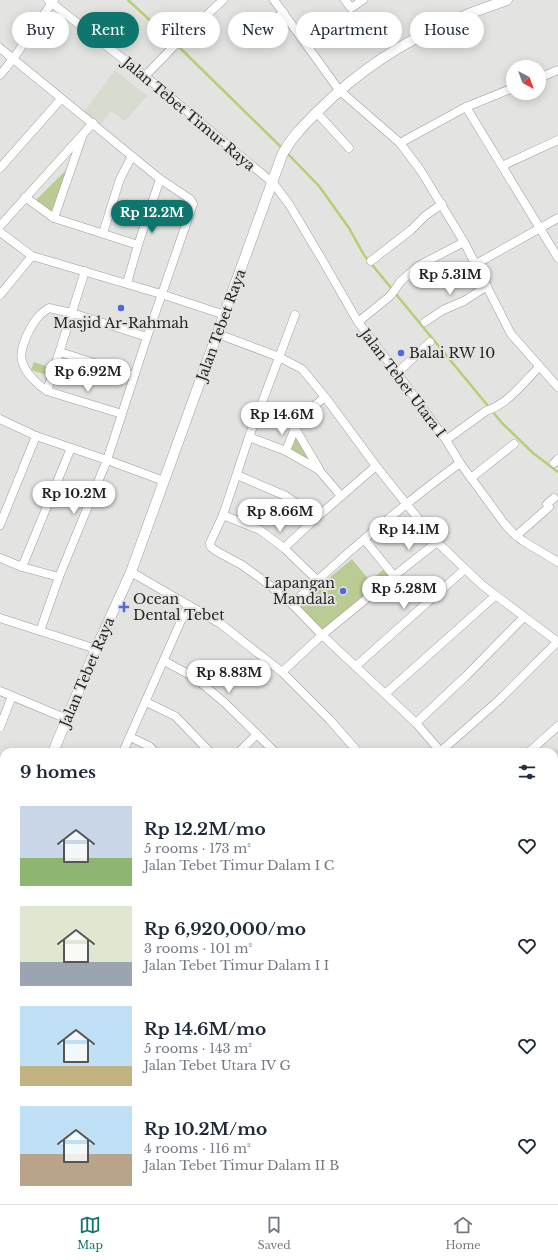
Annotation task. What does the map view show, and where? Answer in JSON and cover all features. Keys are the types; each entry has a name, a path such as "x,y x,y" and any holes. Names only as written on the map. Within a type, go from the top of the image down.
{"main road":[{"name":"Jalan Tebet Raya","path":"55,748 96,650 132,572 282,155 287,146 296,133 339,90 373,65 412,41 455,20 508,0"}],"street":[{"path":"145,76 182,38 223,0"},
{"path":"274,0 283,12"},
{"path":"345,0 349,7 353,8 363,0"},
{"path":"0,74 13,59 52,1"},
{"name":"Jalan Tebet Timur Raya","path":"52,1 145,76 272,183"},
{"path":"288,19 339,90 400,143 421,171 464,242 511,334 558,387"},
{"path":"0,48 160,179 190,199 193,204 146,337 107,460 59,578 40,631"},
{"path":"546,75 558,70"},
{"path":"400,143 466,107 506,91"},
{"path":"0,168 61,99"},
{"path":"466,107 558,258"},
{"path":"316,113 349,148"},
{"path":"0,226 24,197 83,135 92,123"},
{"path":"54,218 83,135"},
{"path":"502,166 558,140"},
{"path":"103,233 120,179 132,156"},
{"path":"127,284 160,179"},
{"name":"Jalan Tebet Utara I","path":"272,183 289,204 358,322 446,440 460,463 504,523 516,536 558,562"},
{"path":"24,197 54,218 138,245"},
{"path":"371,261 411,230 425,216 442,204"},
{"path":"476,264 558,218"},
{"path":"0,232 32,256 161,294 225,315"},
{"path":"358,322 391,295 400,282 418,266 464,242"},
{"path":"0,295 32,256"},
{"path":"47,391 85,272"},
{"path":"426,322 443,310 464,301 487,286"},
{"path":"122,414 47,391 33,378 23,365 21,353 24,343 34,323 42,313 49,308 72,313 146,337"},
{"path":"295,315 249,437 223,515 210,543 216,552 242,565 292,604 322,635 416,723 438,748"},
{"path":"218,334 279,356 302,369 325,397 376,466 437,542 495,596 558,642 499,700 445,748"},
{"path":"397,373 430,342"},
{"path":"60,352 134,376"},
{"path":"446,440 510,396 539,367"},
{"path":"286,451 295,428 308,412 325,397"},
{"path":"0,419 36,436 164,481"},
{"path":"295,428 319,470 341,496"},
{"path":"0,525 36,436"},
{"path":"249,437 286,451 319,470"},
{"path":"471,478 514,444"},
{"path":"22,567 71,448"},
{"path":"292,604 364,539 406,504 460,463"},
{"path":"284,548 376,466"},
{"path":"237,475 286,496 316,518"},
{"path":"516,536 549,507 547,504 554,498"},
{"path":"223,515 260,530 284,548 317,580"},
{"path":"364,539 394,576"},
{"path":"282,672 322,635 437,542"},
{"path":"0,558 22,567 59,578"},
{"path":"356,666 465,569"},
{"path":"132,572 221,624 282,672 330,720 354,748"},
{"path":"385,694 495,596"},
{"path":"126,748 188,605"},
{"path":"416,723 468,675 524,617"},
{"path":"0,618 96,650"},
{"path":"164,661 194,677 225,703 271,748"},
{"path":"0,691 67,718"},
{"path":"0,727 12,696"},
{"path":"146,702 175,716 206,748"},
{"path":"533,748 558,726"},
{"path":"243,748 257,734"},
{"path":"130,737 151,748"}],"shaded area":[{"path":"115,70 147,96 125,121 111,111 99,127 83,113"}],"green space":[{"path":"71,165 52,212 34,202"},
{"path":"34,362 52,368 50,376 31,370"},
{"path":"296,432 313,463 290,449"},
{"name":"Lapangan Mandala","path":"352,559 370,581 384,569 390,576 322,633 298,604"}],"waterway":[{"path":"128,0 178,46 282,148"},
{"path":"287,153 319,186 349,228 364,255 392,289"},
{"path":"395,293 502,423 533,453 558,472"}],"place":[{"name":"Masjid Ar-Rahmah","path":"121,308"},
{"name":"Balai RW 10","path":"401,353"},
{"name":"Lapangan Mandala","path":"343,591"},
{"name":"Ocean Dental Tebet","path":"124,607"}]}
